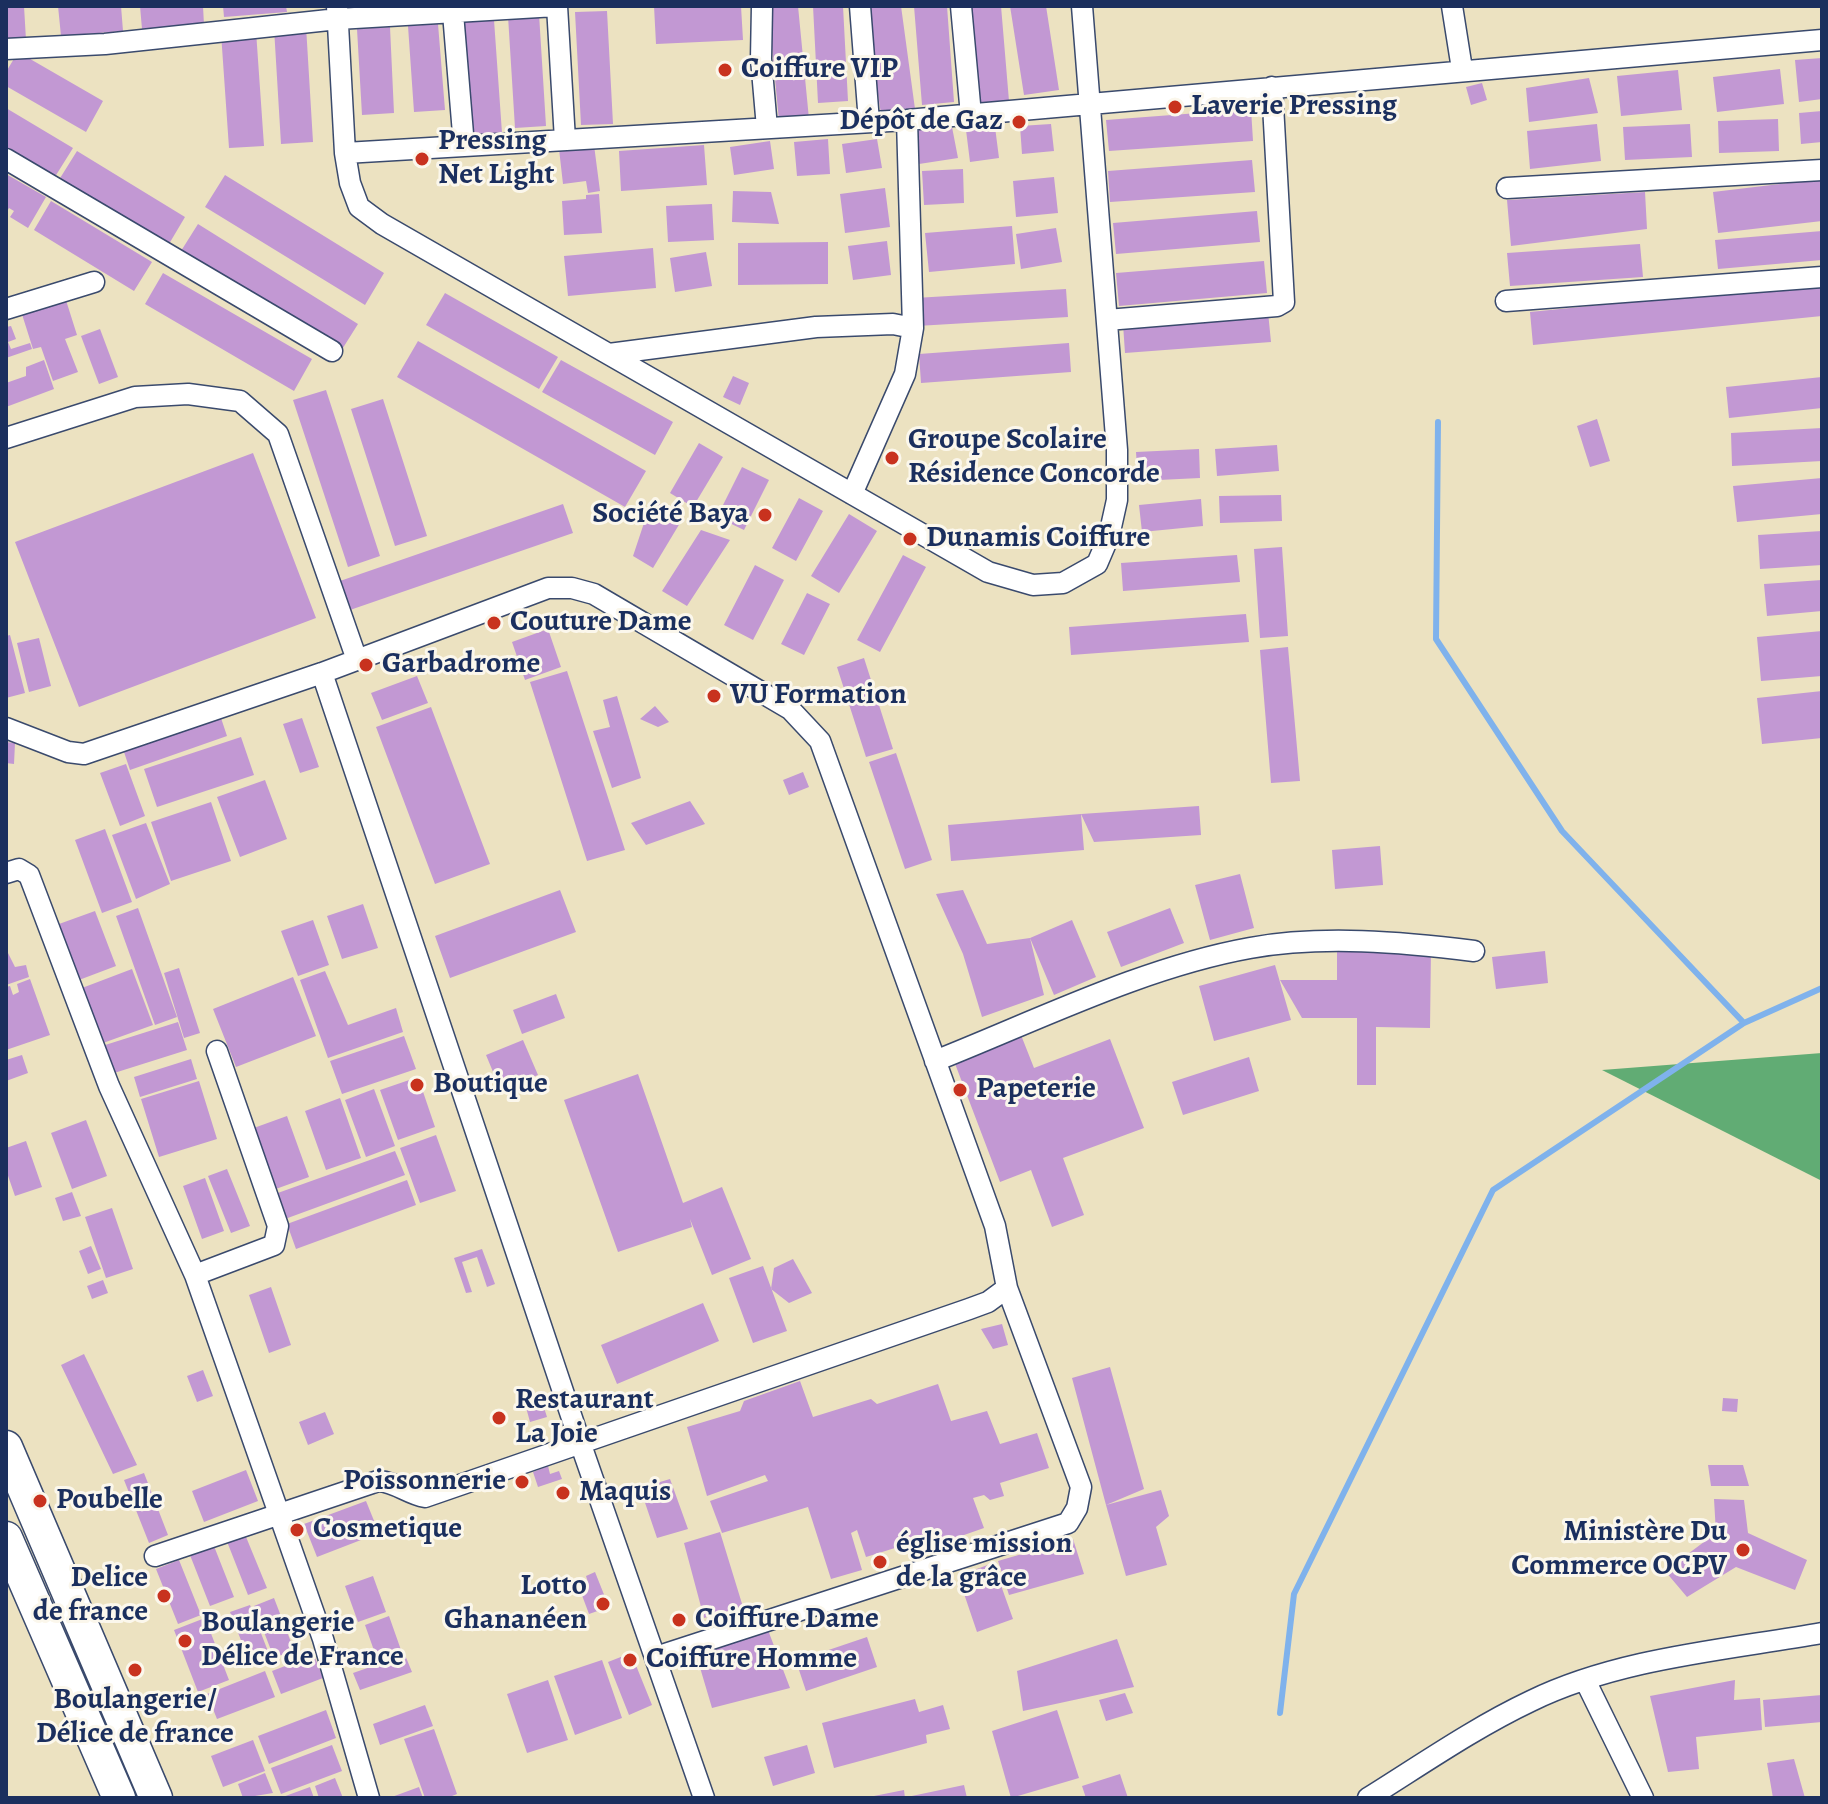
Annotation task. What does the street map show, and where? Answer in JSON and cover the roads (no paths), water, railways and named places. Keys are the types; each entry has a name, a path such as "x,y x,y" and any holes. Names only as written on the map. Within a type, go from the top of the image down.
{"main road":[{"path":"6,1447 156,1798"},
{"path":"6,1538 119,1798"}],"street":[{"path":"6,49 105,44 337,13 453,13 556,6 565,140"},
{"path":"762,6 761,59 767,128"},
{"path":"860,6 869,122"},
{"path":"961,6 971,115"},
{"path":"337,13 345,153 359,207 382,224 988,572 1033,585 1063,583 1097,564 1109,536 1117,500 1107,320 1082,6"},
{"path":"1452,6 1462,69"},
{"path":"453,13 464,146"},
{"path":"345,153 907,120 1462,69 1822,40"},
{"path":"1107,320 1277,306 1284,302 1272,87"},
{"path":"852,494 905,374 913,328 907,120"},
{"path":"6,159 332,351"},
{"path":"1507,188 1822,170"},
{"path":"1506,301 1822,277"},
{"path":"6,309 94,282"},
{"path":"609,354 816,327 893,324 913,328"},
{"path":"6,438 135,397 188,394 240,401 278,434 357,660"},
{"path":"6,728 68,752 84,754 322,673 548,588 572,588 594,594 790,709 820,741 995,1226 1007,1288 1081,1487 1077,1508 1068,1523 656,1657"},
{"path":"322,673 581,1445 704,1798"},
{"path":"6,873 19,869 29,875 109,1086 195,1275 276,1513 323,1639 369,1798"},
{"path":"935,1061 1153,975 1251,948 1356,943 1474,951"},
{"path":"195,1275 274,1245 278,1226 217,1051"},
{"path":"155,1556 378,1481 391,1482 425,1497 988,1302 1007,1288"},
{"path":"1368,1798 1531,1700 1585,1680 1630,1668 1822,1633"},
{"path":"1585,1680 1643,1798"}],"waterway":[{"path":"1438,422 1436,639 1562,831 1744,1023"},
{"path":"1280,1713 1294,1594 1493,1190 1744,1023 1822,988"}],"place":[{"name":"Coiffure VIP","path":"725,70"},
{"name":"Laverie Pressing","path":"1175,107"},
{"name":"Dépôt de Gaz","path":"1019,122"},
{"name":"Pressing Net Light","path":"422,159"},
{"name":"Groupe Scolaire Résidence Concorde","path":"892,458"},
{"name":"Société Baya","path":"765,515"},
{"name":"Dunamis Coiffure","path":"910,539"},
{"name":"Couture Dame","path":"494,623"},
{"name":"Garbadrome","path":"366,665"},
{"name":"VU Formation","path":"714,696"},
{"name":"Boutique","path":"417,1085"},
{"name":"Papeterie","path":"960,1090"},
{"name":"Restaurant La Joie","path":"499,1418"},
{"name":"Poissonnerie","path":"522,1482"},
{"name":"Maquis","path":"563,1493"},
{"name":"Poubelle","path":"40,1501"},
{"name":"Cosmetique","path":"297,1530"},
{"name":"Ministère Du Commerce OCPV","path":"1743,1550"},
{"name":"église mission de la grâce","path":"880,1562"},
{"name":"Delice de france","path":"164,1596"},
{"name":"Lotto Ghananéen","path":"603,1604"},
{"name":"Coiffure Dame","path":"679,1620"},
{"name":"Boulangerie Délice de France","path":"185,1641"},
{"name":"Coiffure Homme","path":"630,1660"},
{"name":"Boulangerie/ Délice de france","path":"135,1670"}]}
